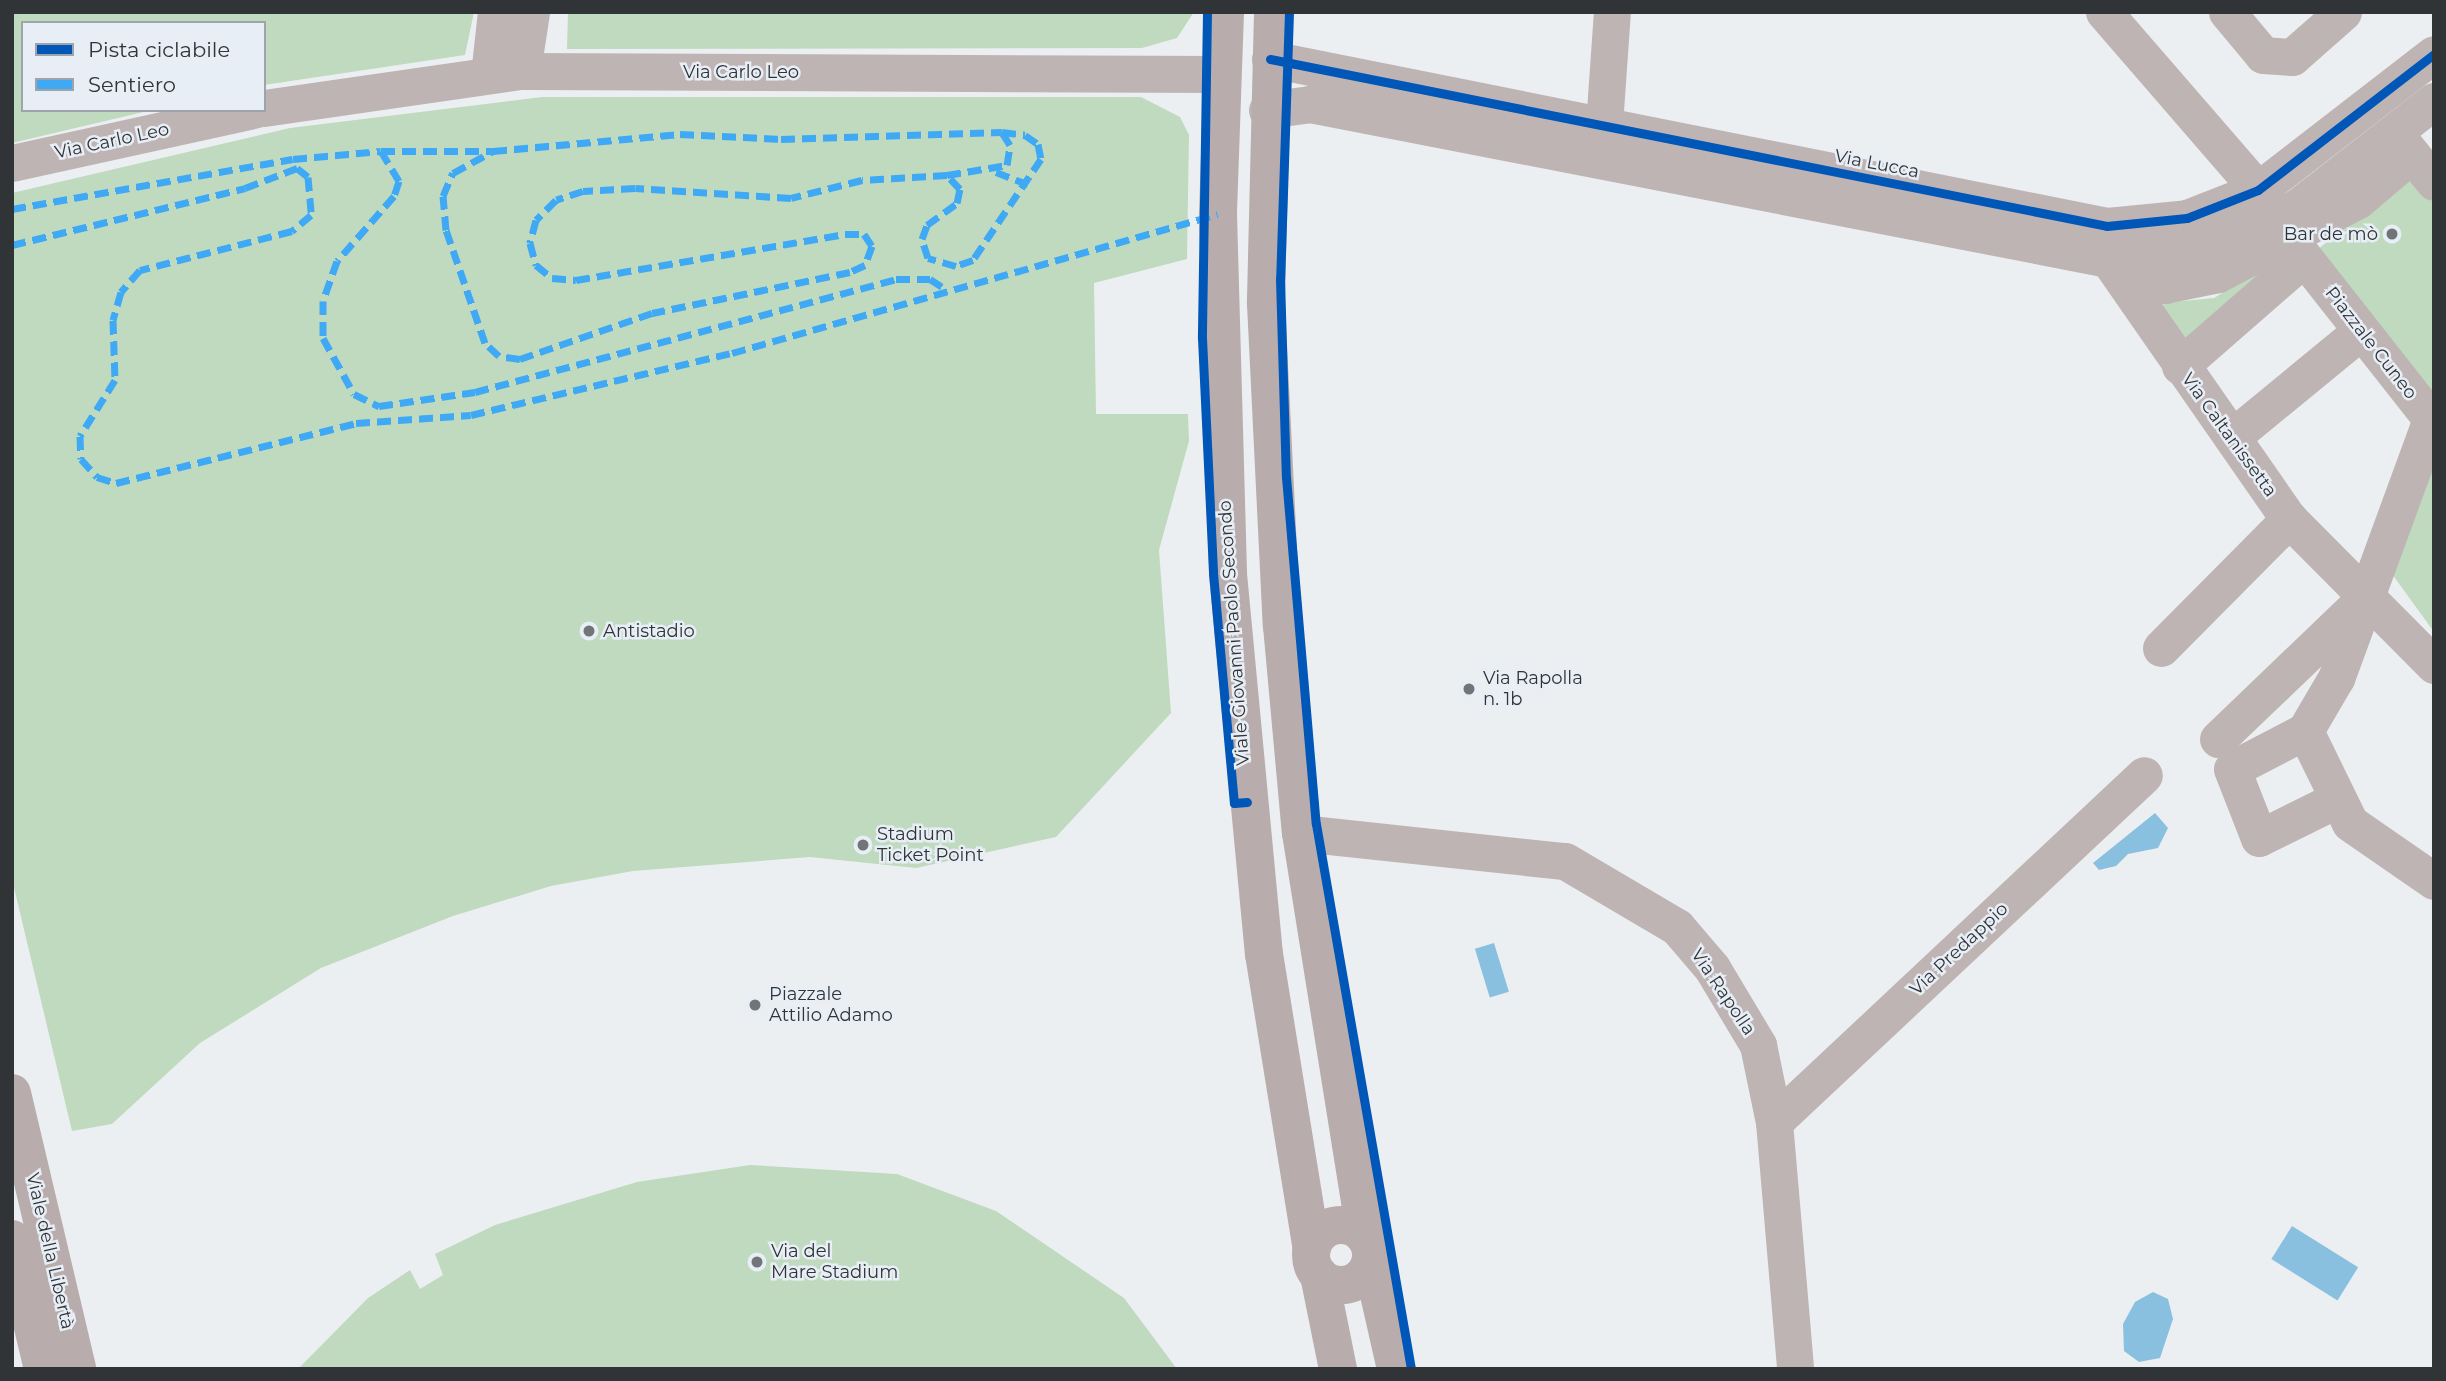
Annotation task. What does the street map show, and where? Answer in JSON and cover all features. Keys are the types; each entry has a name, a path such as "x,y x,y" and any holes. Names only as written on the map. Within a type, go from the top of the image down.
{"main road":[{"name":"Viale Giovanni Paolo Secondo","path":"1225,12 1222,74 1220,411 1250,835 1315,1262 1338,1369"},
{"path":"1273,12 1267,110 1269,439 1301,833 1368,1249 1396,1369"},
{"path":"1250,835 1301,833"},
{"name":"Viale della Libertà","path":"12,1093 77,1369"},
{"path":"1315,1262 1330,1227 1350,1226 1368,1249"},
{"name":"Viale della Libertà","path":"12,1239 43,1369"}],"street":[{"path":"496,12 506,73"},
{"path":"506,73 531,12"},
{"path":"1604,125 1612,12"},
{"path":"2104,12 2258,190"},
{"path":"2227,12 2263,55 2292,57 2343,12"},
{"name":"Via Lucca","path":"1267,110 1310,104 2108,242 2195,251 2296,208 2402,143 2434,54"},
{"name":"Via Lucca","path":"1270,59 1604,125 2108,242 2165,285 2218,274 2297,249"},
{"name":"Via Carlo Leo","path":"266,108 506,73 1222,74"},
{"name":"Via Lucca","path":"2180,366 2297,249 2358,200 2434,101"},
{"name":"Via Carlo Leo","path":"12,163 245,112"},
{"name":"Via Lucca","path":"2108,242 2188,218 2258,190 2402,143"},
{"name":"Via Caltanissetta","path":"2108,242 2180,366 2288,519 2367,596"},
{"name":"Piazzale Cuneo","path":"2297,249 2431,419 2367,596"},
{"path":"2232,437 2360,332"},
{"path":"2161,648 2288,519"},
{"path":"2367,596 2434,665"},
{"path":"2336,800 2259,838 2232,769 2305,731 2336,678 2367,596"},
{"path":"2218,739 2367,596"},
{"path":"2305,731 2336,800 2350,823 2434,881"},
{"name":"Via Predappio","path":"1774,1122 2144,775"},
{"name":"Via Rapolla","path":"1301,833 1565,861 1635,898 1676,927 1712,968 1758,1045 1774,1122 1795,1369"}],"green space":[{"path":"12,12 474,12 465,55 266,85 266,21 21,21 21,112 144,112 12,143"},
{"path":"568,12 1194,12 1177,38 1142,48 567,49"},
{"name":"Antistadio","path":"542,97 1141,97 1180,117 1189,135 1187,259 1094,283 1096,414 1188,414 1189,441 1159,550 1171,713 1056,837 916,868 810,857 633,871 551,886 453,916 321,968 200,1043 112,1124 72,1131 12,879 12,193 290,128"},
{"path":"2411,175 2434,193 2434,397 2317,250"},
{"path":"2283,255 2186,343 2161,303 2214,298"},
{"path":"2434,459 2434,632 2392,574"},
{"name":"Via del Mare Stadium","path":"750,1165 897,1174 996,1211 1124,1298 1177,1369 298,1369 368,1298 410,1270 420,1289 443,1275 435,1254 495,1225 637,1182"}],"water":[{"path":"2155,813 2168,828 2158,848 2128,854 2116,866 2099,870 2093,863"},
{"path":"1494,943 1509,992 1490,998 1475,949"},
{"path":"2292,1226 2358,1267 2337,1300 2271,1259"},
{"path":"2153,1292 2168,1299 2173,1319 2160,1358 2139,1362 2124,1351 2123,1324 2135,1302"}],"marked path":[{"path":"381,151 493,151 680,134 781,139 1002,132 1025,135 1038,144 1041,159 973,260 956,266 928,258 922,239 927,225 957,203 960,189 947,175 862,180 791,198 635,188 583,191 556,200 536,220 530,243 536,265 552,278 576,280 845,234 864,234 872,246 865,265 850,272 652,313 520,359 499,356 485,343 446,230 443,196 453,173 493,151"},
{"path":"947,175 1007,165 1010,145 1002,132"},
{"path":"12,209 293,159 381,151 399,181 394,196 337,261 323,301 323,338 354,394 379,406 475,392 896,279 930,279 947,290"},
{"path":"12,245 245,188 297,168 308,177 311,215 292,231 140,270 121,292 113,320 115,380 80,436 81,459 97,477 116,483 356,423 471,415 732,353 1218,214"},
{"path":"996,172 1028,184"}],"cycle path":[{"path":"1207,12 1202,338 1213,573 1234,803 1247,802"},
{"path":"1289,12 1280,279 1286,477 1316,824 1411,1369"},
{"path":"1270,59 2107,226 2187,218 2258,190 2434,54"}],"place":[{"name":"Bar de mò","path":"2392,234"},
{"name":"Antistadio","path":"589,631"},
{"name":"Via Rapolla n. 1b","path":"1469,689"},
{"name":"Stadium Ticket Point","path":"863,845"},
{"name":"Piazzale Attilio Adamo","path":"755,1005"},
{"name":"Via del Mare Stadium","path":"757,1262"}]}
